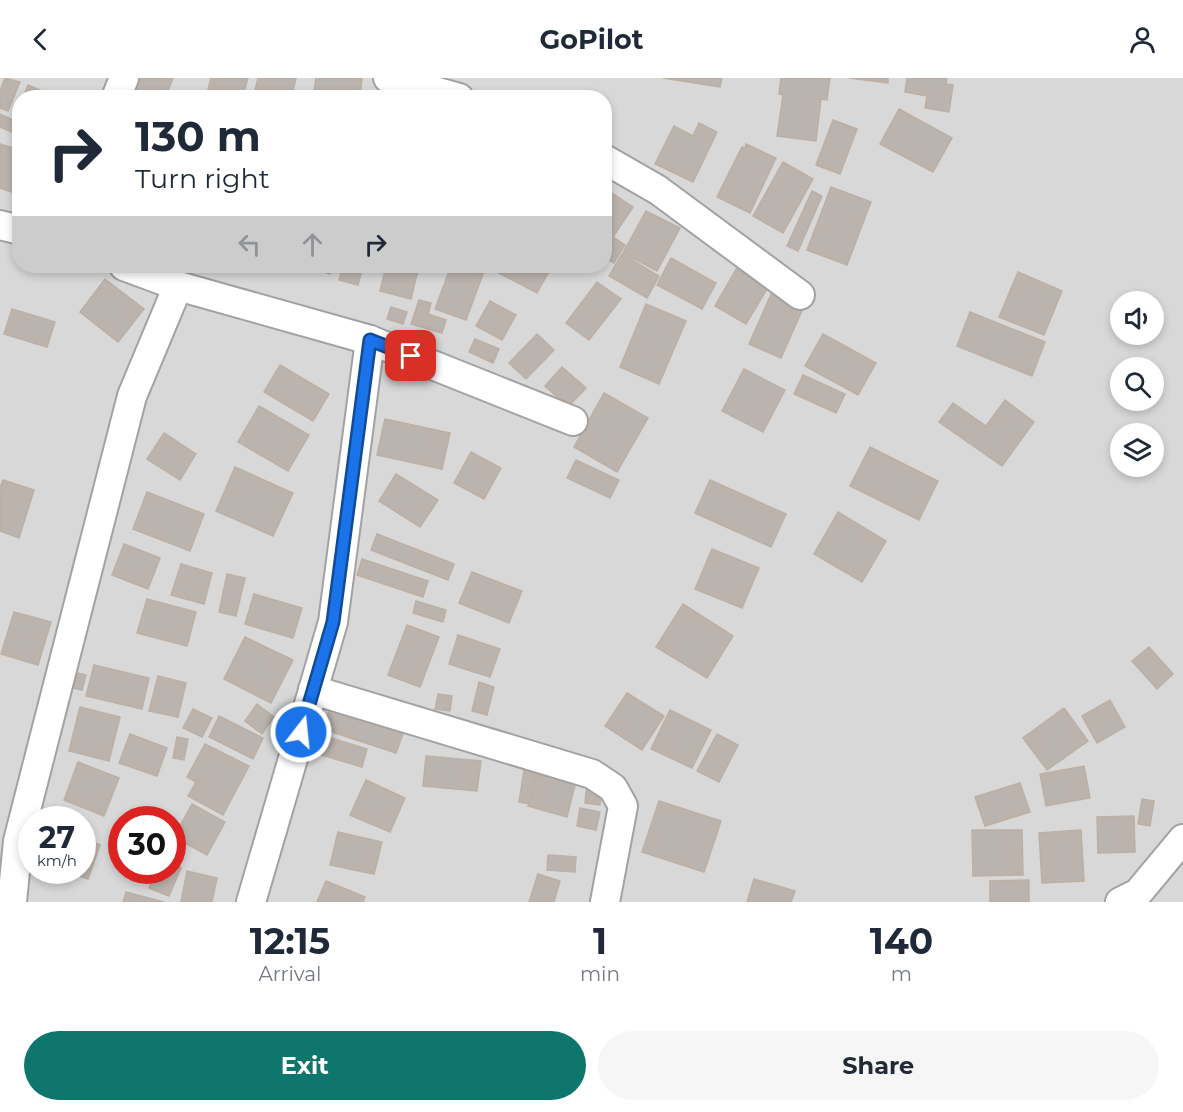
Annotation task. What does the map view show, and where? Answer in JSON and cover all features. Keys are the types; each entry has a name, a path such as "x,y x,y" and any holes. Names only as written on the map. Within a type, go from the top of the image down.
{"street":[{"path":"388,78 431,90"},
{"path":"612,164 658,190 800,295"},
{"path":"143,273 178,286 370,340 573,421"},
{"path":"12,902 9,839 132,396 178,286"},
{"path":"251,902 333,622 370,340"},
{"path":"314,690 592,774 613,788 623,806 605,902"},
{"path":"1120,902 1138,894 1183,839"}],"shaded area":[{"path":"0,78 1183,78 1183,902 0,902"}],"building":[{"path":"5,78 20,82 17,90 12,90 12,101 8,111 0,108 0,91"},
{"path":"138,78 173,78 168,90 132,90"},
{"path":"211,78 248,78 244,90 208,90"},
{"path":"258,78 296,78 293,90 255,90"},
{"path":"316,78 362,78 361,90 314,90"},
{"path":"663,78 722,78 720,87"},
{"path":"781,78 830,78 827,100 821,99 816,141 777,136 783,95 779,94"},
{"path":"849,78 888,78 888,83"},
{"path":"907,78 947,78 946,84 953,85 949,112 925,108 927,96 905,92"},
{"path":"28,85 40,90 26,90"},
{"path":"899,109 952,138 933,172 880,144"},
{"path":"0,114 12,120 12,132 0,127"},
{"path":"833,120 857,129 840,174 816,165"},
{"path":"699,123 717,132 693,182 655,164 674,126 693,136"},
{"path":"0,144 12,148 12,192 0,188"},
{"path":"746,144 776,158 750,213 717,197 742,147 745,148"},
{"path":"783,162 813,179 783,233 753,216"},
{"path":"831,187 871,202 847,265 807,250"},
{"path":"812,191 822,196 798,251 787,246"},
{"path":"612,193 633,207 613,237 625,245 614,263 612,262"},
{"path":"646,211 680,228 657,271 623,253"},
{"path":"622,254 659,276 647,298 609,276"},
{"path":"671,258 716,283 702,309 657,285"},
{"path":"738,266 770,284 746,324 715,306"},
{"path":"1018,272 1062,291 1044,335 999,317"},
{"path":"341,273 361,273 358,285 339,280"},
{"path":"384,273 417,273 411,299 380,291"},
{"path":"448,273 483,274 466,320 435,309"},
{"path":"499,273 548,273 537,293"},
{"path":"105,279 144,309 118,342 80,312"},
{"path":"597,282 621,299 589,340 566,323"},
{"path":"773,290 805,304 781,358 749,344"},
{"path":"419,300 431,303 428,314 446,320 442,333 411,324"},
{"path":"490,301 516,315 502,340 476,326"},
{"path":"646,304 686,321 659,384 620,367"},
{"path":"391,307 407,312 403,324 387,319"},
{"path":"12,309 55,322 47,347 4,334"},
{"path":"970,312 1045,342 1032,376 957,346"},
{"path":"537,334 554,350 526,379 509,363"},
{"path":"823,334 876,363 858,395 805,366"},
{"path":"475,339 499,349 493,363 469,352"},
{"path":"280,365 329,394 313,421 264,392"},
{"path":"562,367 586,388 568,407 545,386"},
{"path":"744,369 785,390 763,432 722,411"},
{"path":"803,375 845,394 836,413 794,394"},
{"path":"604,393 648,418 617,472 574,447"},
{"path":"1005,400 1034,422 1002,466 939,422 953,403 986,426"},
{"path":"259,406 309,435 288,471 238,442"},
{"path":"385,419 450,433 442,469 377,455"},
{"path":"164,433 196,454 180,480 147,459"},
{"path":"870,447 938,481 919,520 850,486"},
{"path":"471,452 501,468 484,499 454,483"},
{"path":"576,460 619,480 610,498 567,478"},
{"path":"235,467 293,493 273,536 216,511"},
{"path":"396,474 438,500 420,527 379,501"},
{"path":"3,480 34,490 19,538 0,531 0,488"},
{"path":"710,480 786,514 771,547 695,513"},
{"path":"147,492 204,514 190,551 133,529"},
{"path":"838,512 886,541 862,582 814,554"},
{"path":"377,534 454,564 448,580 371,550"},
{"path":"124,544 160,558 148,589 112,575"},
{"path":"712,549 759,568 742,608 695,589"},
{"path":"362,559 428,581 423,597 357,575"},
{"path":"181,564 212,573 204,604 171,595"},
{"path":"472,572 522,591 509,623 459,603"},
{"path":"227,574 245,578 236,616 219,612"},
{"path":"254,594 302,608 293,638 245,624"},
{"path":"147,599 196,612 187,646 137,633"},
{"path":"416,601 446,610 443,622 413,613"},
{"path":"683,604 733,636 707,678 656,647"},
{"path":"14,612 51,622 38,665 1,654"},
{"path":"407,625 439,637 420,687 388,675"},
{"path":"458,635 500,649 490,677 449,664"},
{"path":"245,637 293,660 271,703 224,679"},
{"path":"1149,647 1173,674 1157,689 1132,661"},
{"path":"94,665 149,678 142,709 86,696"},
{"path":"77,673 86,675 82,690 73,688"},
{"path":"158,676 186,683 178,717 149,711"},
{"path":"479,682 494,687 487,715 472,711"},
{"path":"627,693 664,716 642,750 605,726"},
{"path":"438,694 452,696 450,711 435,709"},
{"path":"1110,700 1125,727 1097,743 1082,716"},
{"path":"332,702 406,726 396,753 323,729"},
{"path":"257,704 274,717 262,734 245,721"},
{"path":"80,707 120,717 109,761 69,751"},
{"path":"1064,708 1088,741 1047,770 1023,738"},
{"path":"193,709 212,718 202,737 183,728"},
{"path":"670,710 711,730 692,768 651,749"},
{"path":"219,716 263,738 253,759 209,737"},
{"path":"130,734 167,748 157,776 119,763"},
{"path":"717,734 738,745 719,782 697,771"},
{"path":"321,735 367,749 362,767 315,753"},
{"path":"177,737 188,739 184,760 173,758"},
{"path":"205,744 249,766 223,815 188,796 196,782 187,777"},
{"path":"426,756 481,761 477,791 423,786"},
{"path":"78,762 119,778 104,816 96,813 96,806 79,806 64,800"},
{"path":"525,764 557,769 552,807 519,802"},
{"path":"1084,766 1090,798 1046,806 1040,774"},
{"path":"548,771 563,776 561,781 575,785 567,817 528,806 537,775 547,777"},
{"path":"366,780 405,798 390,832 350,815"},
{"path":"587,783 602,785 600,805 585,803"},
{"path":"1020,783 1030,812 985,826 975,797"},
{"path":"1142,799 1154,801 1150,826 1138,824"},
{"path":"659,801 721,821 704,872 642,852"},
{"path":"192,804 225,822 207,855 186,844 186,815"},
{"path":"580,808 600,812 596,830 577,826"},
{"path":"1134,816 1135,852 1098,853 1097,817"},
{"path":"972,830 1022,830 1023,875 973,876"},
{"path":"1081,830 1084,881 1042,883 1039,833"},
{"path":"338,832 382,842 374,874 330,865"},
{"path":"96,843 100,845 96,856"},
{"path":"548,855 576,857 575,872 547,870"},
{"path":"187,871 217,878 212,902 181,902"},
{"path":"538,874 560,881 554,902 529,902"},
{"path":"754,879 795,891 791,902 747,902"},
{"path":"1029,880 1029,902 990,902 990,881"},
{"path":"326,881 365,897 363,902 317,902"},
{"path":"151,884 174,884 169,896 149,888"},
{"path":"126,892 164,902 123,902"}],"route":[{"path":"301,732 333,622 370,340 411,356"}]}
